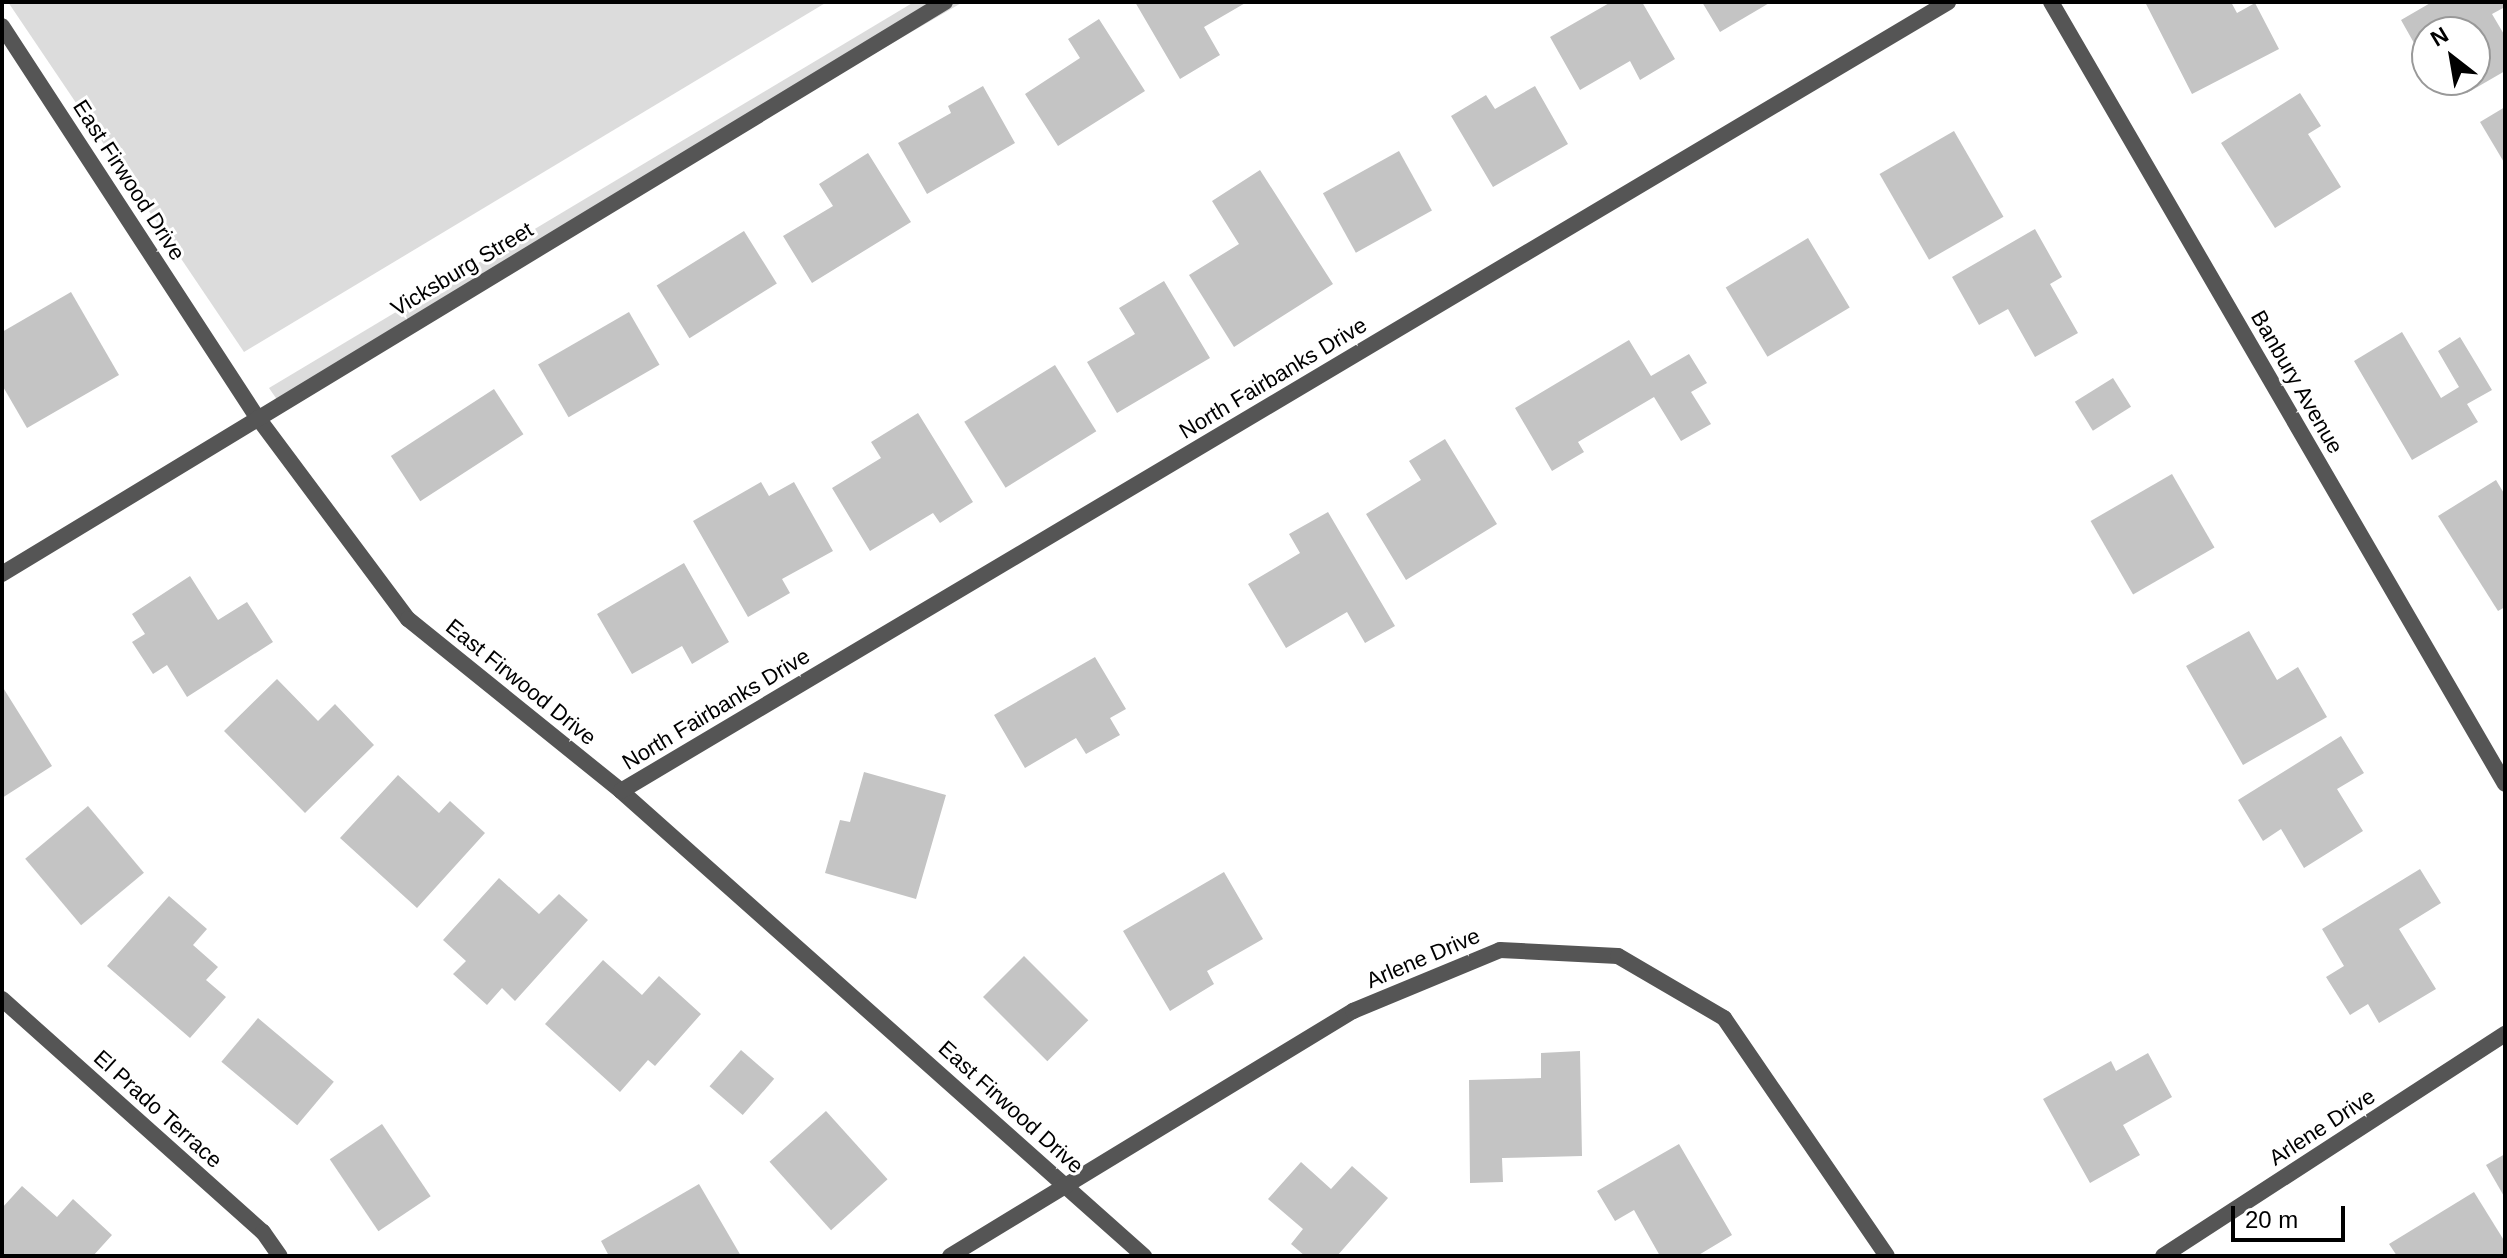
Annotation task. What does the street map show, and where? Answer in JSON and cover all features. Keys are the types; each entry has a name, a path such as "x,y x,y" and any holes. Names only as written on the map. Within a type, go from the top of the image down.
{"street":[{"name":"Vicksburg Street","path":"2,574 945,2"},
{"name":"North Fairbanks Drive","path":"621,791 1948,2"},
{"name":"Banbury Avenue","path":"2051,2 2505,784"},
{"name":"East Firwood Drive","path":"2,26 258,418 408,619 621,791 1144,1256"},
{"name":"Arlene Drive","path":"950,1256 1353,1011 1500,950 1618,956 1724,1018 1887,1256"},
{"name":"El Prado Terrace","path":"2,999 263,1232 280,1256"},
{"name":"Arlene Drive","path":"2163,1256 2505,1034"}],"shaded area":[{"path":"8,2 827,2 244,352"},
{"path":"914,2 963,2 278,401 269,388"}],"building":[{"path":"1135,2 1247,2 1204,27 1220,55 1180,79"},
{"path":"1611,2 1642,2 1675,59 1640,80 1630,61 1580,90 1550,37"},
{"path":"1702,2 1771,2 1720,32"},
{"path":"2145,2 2231,2 2237,13 2255,3 2279,49 2192,94"},
{"path":"2432,2 2505,2 2505,7 2492,14 2505,36 2505,71 2491,79 2491,16 2411,16 2411,38 2401,20"},
{"path":"1099,19 1145,91 1058,146 1025,94 1080,58 1068,39"},
{"path":"983,86 1015,143 927,194 898,143 951,113 948,106"},
{"path":"1535,86 1568,144 1493,187 1451,116 1486,95 1495,109"},
{"path":"2300,93 2321,126 2308,134 2341,187 2275,228 2221,143"},
{"path":"2505,107 2505,164 2480,122"},
{"path":"1954,131 2004,217 1929,260 1880,174"},
{"path":"1399,151 1432,210 1356,253 1323,193"},
{"path":"868,153 911,222 812,283 783,236 833,206 819,184"},
{"path":"1260,170 1333,284 1234,347 1189,275 1239,244 1212,201"},
{"path":"2035,229 2062,277 2050,284 2078,333 2035,357 2008,309 1979,325 1952,277"},
{"path":"744,231 777,284 690,338 657,286"},
{"path":"1808,238 1850,307 1767,357 1726,287"},
{"path":"1164,281 1210,358 1117,413 1087,362 1135,334 1119,308"},
{"path":"71,292 119,375 27,428 2,385 2,332"},
{"path":"629,312 660,365 569,417 538,365"},
{"path":"2402,332 2441,398 2459,387 2438,351 2460,337 2492,390 2467,404 2478,422 2412,460 2354,361"},
{"path":"1629,340 1651,376 1689,354 1707,383 1691,392 1711,424 1681,441 1654,397 1578,442 1584,452 1552,471 1515,408"},
{"path":"1055,365 1096,431 1006,488 964,422"},
{"path":"2113,378 2131,407 2093,431 2075,402"},
{"path":"494,389 523,434 420,501 391,456"},
{"path":"918,413 973,502 940,523 933,513 870,551 832,488 881,458 871,442"},
{"path":"1445,439 1497,524 1406,580 1366,514 1421,480 1409,461"},
{"path":"2172,474 2214,548 2133,595 2091,521"},
{"path":"2496,480 2505,495 2505,607 2498,611 2438,516"},
{"path":"761,482 769,496 794,482 833,551 782,579 790,593 748,617 693,521"},
{"path":"1328,512 1395,626 1365,643 1347,612 1286,648 1248,584 1300,553 1289,534"},
{"path":"684,563 729,642 692,664 682,646 632,674 597,614"},
{"path":"190,576 218,620 247,602 273,642 187,697 167,665 153,674 132,642 145,634 132,614"},
{"path":"2249,631 2277,680 2298,667 2327,717 2243,765 2186,666"},
{"path":"1095,657 1126,709 1110,718 1120,735 1086,754 1076,738 1025,768 994,715"},
{"path":"277,679 318,721 335,704 374,745 305,813 224,731"},
{"path":"2,686 52,766 2,798"},
{"path":"2341,736 2364,773 2337,789 2363,831 2304,868 2281,829 2263,841 2238,800"},
{"path":"864,772 946,795 916,899 825,873 840,820 850,822"},
{"path":"398,775 439,813 450,801 485,833 417,908 340,838"},
{"path":"88,806 144,873 81,925 25,859"},
{"path":"2420,869 2441,903 2399,929 2436,989 2379,1023 2368,1004 2350,1015 2326,977 2344,966 2322,929"},
{"path":"1224,872 1263,939 1207,971 1214,984 1170,1011 1123,931"},
{"path":"499,878 539,914 559,894 588,920 515,1001 502,988 487,1005 453,974 466,961 443,940"},
{"path":"169,896 207,929 193,945 218,967 206,980 226,997 190,1038 107,966"},
{"path":"1024,956 1088,1020 1047,1061 983,997"},
{"path":"603,960 642,995 659,976 701,1014 655,1066 648,1060 620,1092 545,1024"},
{"path":"258,1018 334,1082 297,1125 221,1062"},
{"path":"741,1050 774,1079 743,1115 710,1086"},
{"path":"1580,1051 1582,1156 1502,1158 1503,1182 1470,1183 1469,1080 1541,1078 1541,1053"},
{"path":"2148,1053 2172,1097 2123,1125 2140,1155 2090,1183 2043,1099 2111,1061 2116,1071"},
{"path":"826,1111 888,1179 831,1230 770,1162"},
{"path":"382,1124 431,1196 378,1231 330,1159"},
{"path":"1679,1144 1732,1235 1697,1256 1660,1256 1634,1210 1615,1221 1597,1191"},
{"path":"2505,1154 2505,1198 2486,1165"},
{"path":"1301,1162 1331,1189 1352,1166 1388,1198 1337,1256 1305,1256 1291,1244 1303,1229 1268,1199"},
{"path":"699,1184 741,1256 609,1256 601,1241"},
{"path":"22,1186 57,1217 73,1199 112,1235 93,1256 2,1256 2,1208"},
{"path":"2474,1192 2505,1242 2505,1256 2397,1256 2389,1244"}]}
